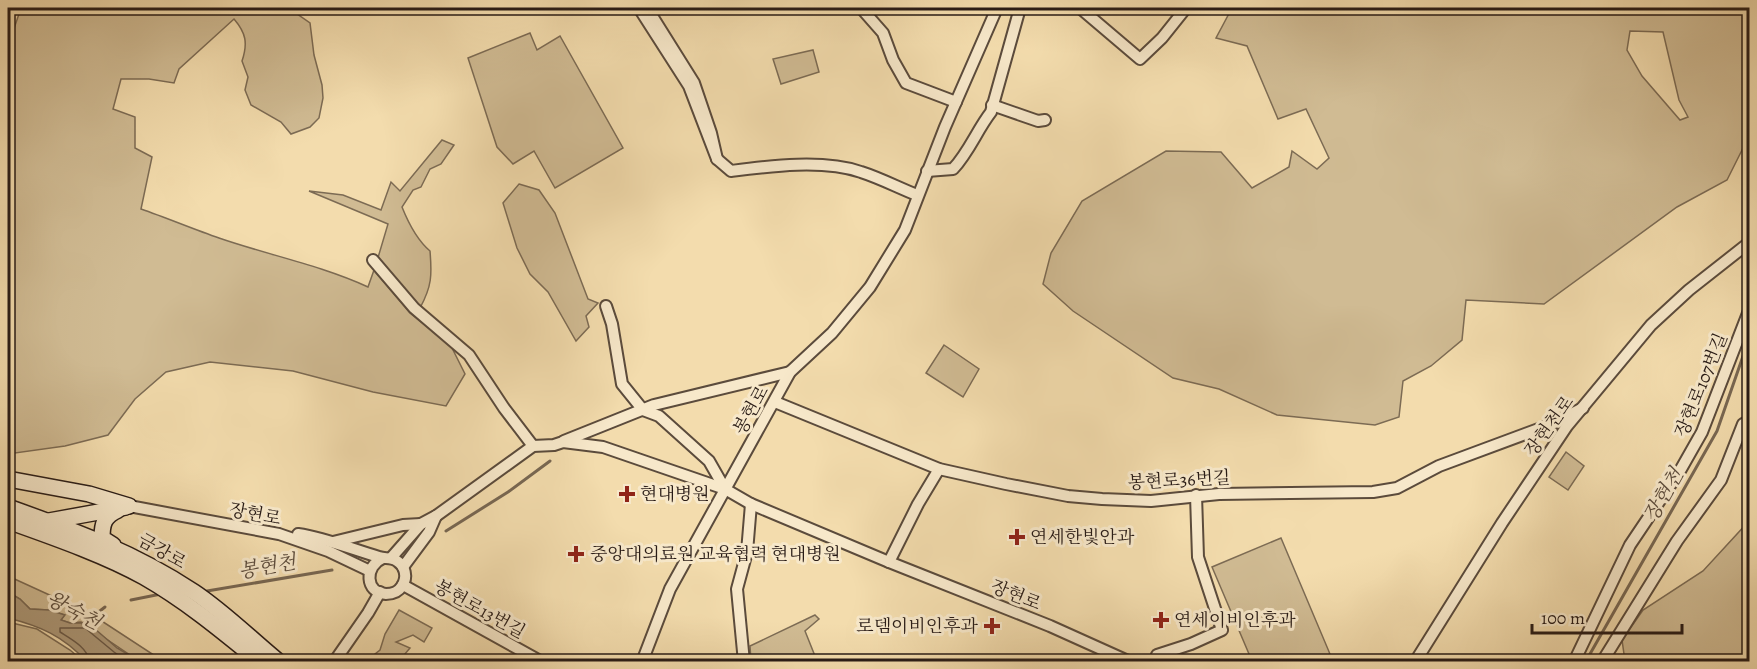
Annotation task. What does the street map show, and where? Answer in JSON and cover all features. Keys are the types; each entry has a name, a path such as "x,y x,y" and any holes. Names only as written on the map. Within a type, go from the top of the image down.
{"main road":[{"path":"8,479 89,494 129,506"},
{"path":"14,524 49,522 129,506"},
{"path":"120,549 102,538 102,525 106,516 129,506"},
{"name":"금강로","path":"8,507 120,549 196,593 279,662"},
{"name":"금강로","path":"14,524 103,558 142,576 208,619 260,662"}],"street":[{"path":"639,8 689,86 717,159 731,171 766,166 816,165 860,171 917,195"},
{"path":"648,8 694,83 717,159"},
{"path":"863,8 883,33 893,60 906,83 956,102"},
{"name":"봉현로","path":"642,662 670,589 790,372 832,333 870,287 905,230 917,195 997,8"},
{"path":"927,171 952,169 964,156 980,125 991,112 1020,8"},
{"path":"1080,8 1140,59 1162,38 1186,8"},
{"path":"993,105 1038,122 1045,120"},
{"name":"장현천로","path":"1415,662 1502,523 1564,430 1651,325 1689,290 1749,242"},
{"path":"373,260 414,308 469,355 532,446"},
{"path":"606,306 612,324 622,384 643,410 659,416 709,461 725,489"},
{"name":"장현로107번길","path":"1574,662 1630,545 1681,469 1702,432 1749,308"},
{"path":"563,442 654,405 790,372"},
{"name":"봉현로36번길","path":"775,402 939,469 1080,497 1151,501 1196,495 1373,492 1397,488 1439,466 1555,422 1583,408"},
{"path":"1555,422 1564,430"},
{"path":"1602,662 1677,541 1721,480 1746,422"},
{"name":"장현로","path":"421,524 436,516 532,446 554,445 563,442 603,447 725,489 751,504 1050,626 1128,661"},
{"path":"889,562 918,504 939,469"},
{"path":"1154,662 1157,655 1191,644 1222,630 1198,557 1196,495"},
{"path":"744,662 737,589 747,552 751,504"},
{"name":"장현로","path":"129,506 279,534 328,550 370,571"},
{"path":"403,567 429,532 436,516"},
{"path":"333,542 403,525 421,524"},
{"path":"279,534 300,534 333,542 387,558 399,562 403,567 405,579 403,585 393,593 380,592 372,586 370,571 373,564 387,558 421,524"},
{"name":"봉현로13번길","path":"403,585 542,662"},
{"path":"334,662 380,592"}],"shaded area":[{"path":"21,8 280,8 297,14 310,23 323,98 319,118 310,127 291,134 281,122 251,105 245,90 248,77 242,61 245,38 234,19 179,69 174,83 149,79 121,79 113,109 135,117 135,148 152,157 141,209 219,238 313,266 368,287 374,270 410,313 451,346 465,374 446,406 373,392 293,371 210,362 166,372 135,399 108,435 65,446 8,454 8,46"},
{"path":"1232,8 1749,8 1749,136 1727,180 1677,207 1544,304 1466,300 1462,340 1431,366 1403,381 1399,417 1375,425 1277,415 1219,389 1173,378 1073,311 1043,284 1051,253 1082,201 1166,151 1221,152 1252,188 1289,167 1292,151 1317,169 1329,158 1306,109 1278,119 1247,46 1216,38","holes":["1630,31 1663,32 1679,100 1688,117 1680,120 1642,76 1627,50"]},
{"path":"530,33 537,50 560,36 623,148 555,188 534,151 513,164 497,147 468,58"},
{"path":"813,50 819,72 781,84 773,59"},
{"path":"442,140 454,145 441,164 430,169 421,187 413,190 402,207 413,230 430,251 430,280 420,308 377,261 388,224 309,191 343,195 381,210 391,182 400,191"},
{"path":"519,184 539,190 555,213 588,299 598,303 586,316 589,327 576,341 548,292 530,274 517,248 503,203"},
{"path":"944,345 979,369 963,397 926,373"},
{"path":"1566,452 1584,466 1568,490 1549,477"},
{"path":"1749,521 1749,661 1625,661 1622,640 1643,610 1703,571"},
{"path":"1281,538 1330,654 1314,661 1252,661 1212,567"},
{"path":"8,576 91,614 163,661 139,661 81,622 70,623 61,620 64,615 49,610 30,609 8,592"},
{"path":"399,610 432,628 424,642 413,635 396,642 410,648 399,661 366,661 380,650 385,634"},
{"path":"815,615 819,619 805,631 817,661 751,661 750,646"},
{"path":"8,622 37,629 83,661 8,661"}],"water":[{"path":"8,592 30,609 49,610 65,615 61,620 70,623 88,623 117,648 139,661 86,661 69,645 50,633 8,618"}],"waterway":[{"name":"장현천","path":"1586,661 1717,431 1750,336"},
{"name":"봉현천","path":"446,531 508,492 550,461"},
{"name":"봉현천","path":"207,591 332,570"},
{"name":"봉현천","path":"131,600 161,594"},
{"name":"봉현천","path":"83,624 105,607"}],"place":[{"name":"현대병원","path":"627,494"},
{"name":"연세한빛안과","path":"1017,537"},
{"name":"중앙대의료원 교육협력 현대병원","path":"576,554"},
{"name":"연세이비인후과","path":"1161,620"},
{"name":"로뎀이비인후과","path":"992,626"}],"water label":[{"name":"왕숙천","path":"74,610"}]}
